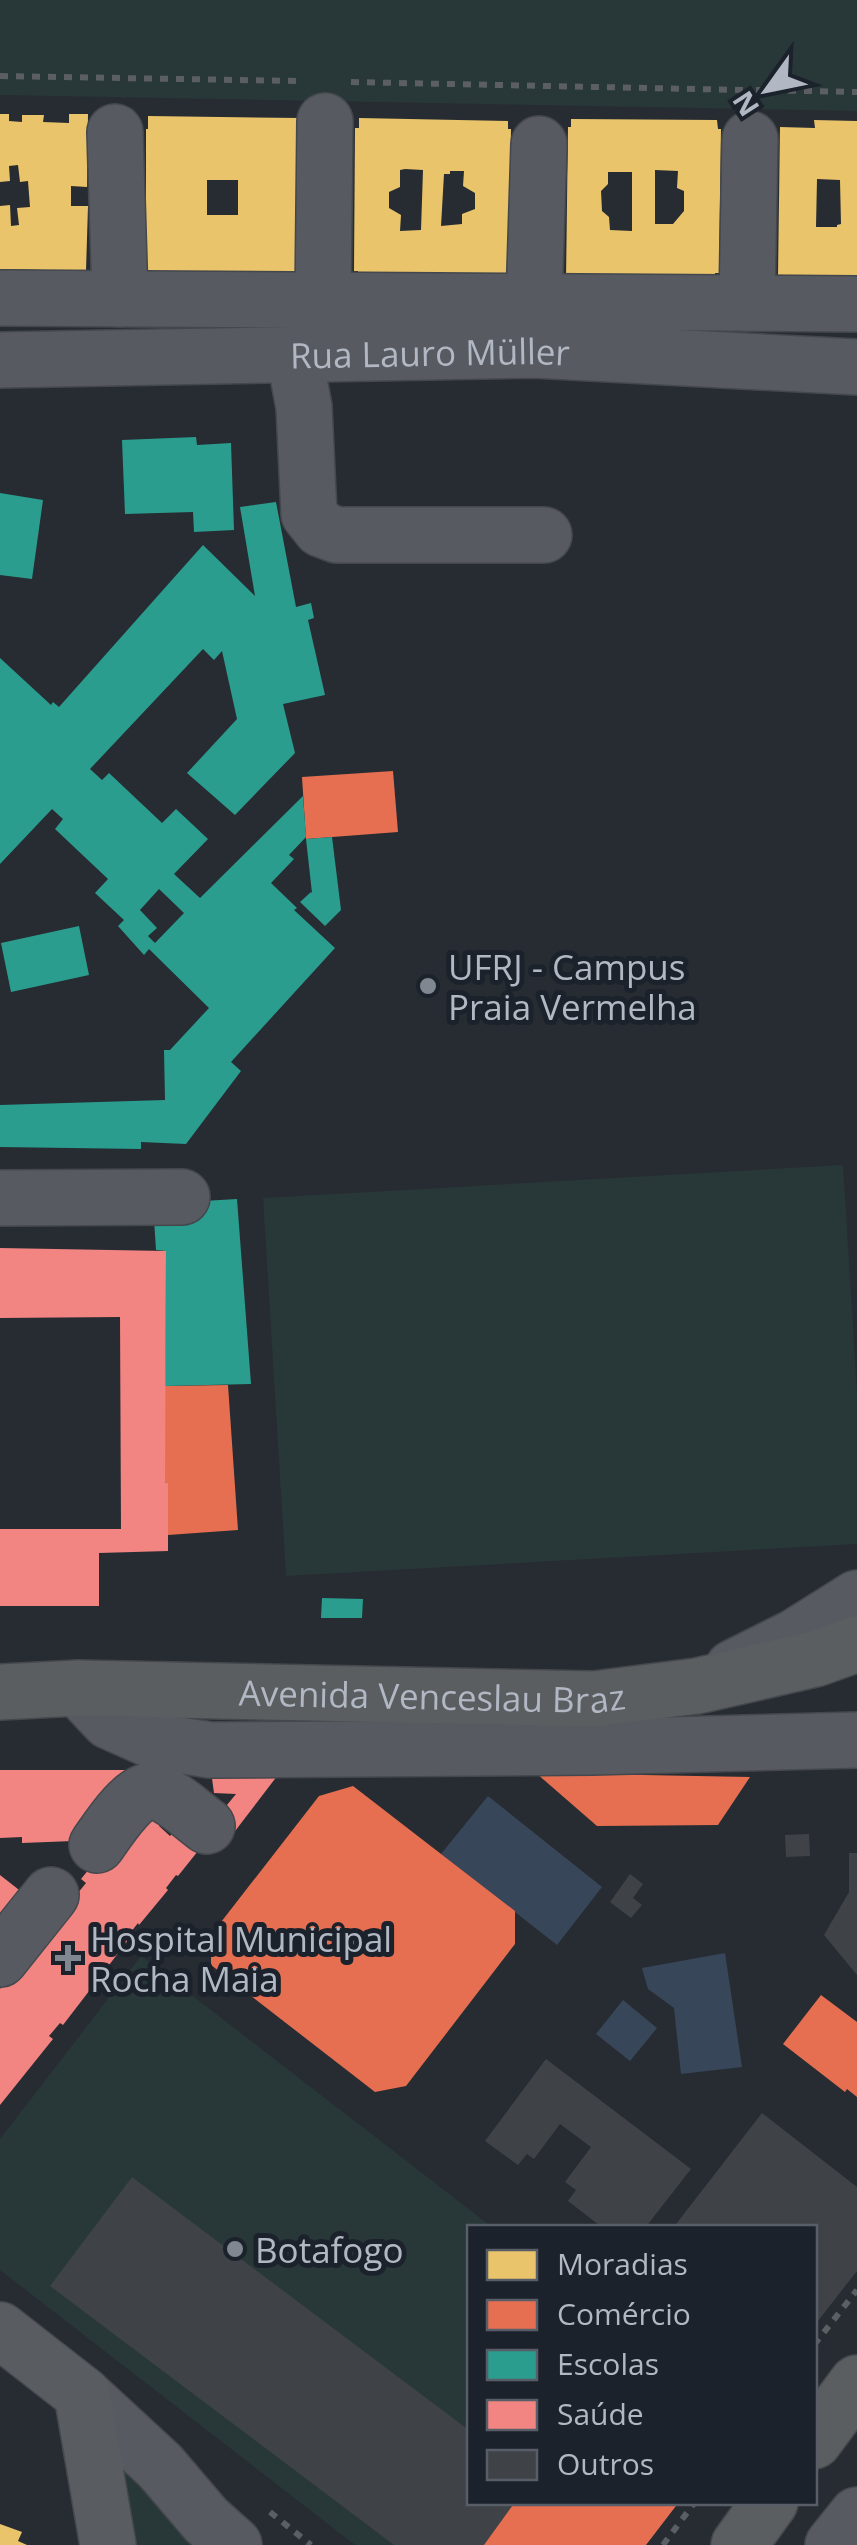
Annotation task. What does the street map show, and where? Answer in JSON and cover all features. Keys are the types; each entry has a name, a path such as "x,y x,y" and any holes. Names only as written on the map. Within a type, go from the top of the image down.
{"highway":[{"name":"Avenida Venceslau Braz","path":"0,1692 78,1688 593,1723 697,1686 816,1659 857,1644"},
{"path":"817,2438 857,2383"},
{"path":"739,2545 768,2505"}],"main road":[{"path":"0,2330 82,2394 108,2545"}],"street":[{"path":"321,95 323,300"},
{"path":"115,132 120,299"},
{"path":"747,304 750,140"},
{"path":"534,302 539,144"},
{"path":"0,298 857,304"},
{"name":"Rua Lauro Müller","path":"0,360 534,350 857,367"},
{"path":"294,354 304,407 309,514 321,529 336,535 544,535"},
{"path":"0,1198 182,1197"},
{"path":"697,1686 796,1637 857,1598"},
{"path":"78,1688 109,1721 154,1741 323,1760 593,1723 857,1740"},
{"path":"97,1845 132,1800 143,1792 152,1790 188,1812 176,1744"},
{"path":"0,1959 51,1895"},
{"path":"82,2394 160,2466 206,2520 234,2545"},
{"path":"160,2466 198,2482 277,2545"},
{"path":"833,2545 857,2515"}],"path":[{"path":"0,76 321,95 857,92"},
{"path":"817,2341 857,2290"},
{"path":"663,2545 693,2505"}],"shaded area":[{"path":"0,0 857,0 857,111 0,95"},
{"path":"843,1165 857,1392 857,1544 286,1576 263,1198"},
{"name":"Botafogo","path":"141,1956 489,2225 467,2225 468,2505 437,2545 355,2545 0,2270 0,2139"},
{"path":"126,2469 211,2545 135,2545"}],"water":[{"path":"488,1796 602,1887 557,1945 441,1854"},
{"path":"725,1953 742,2067 681,2074 674,2008 648,1989 642,1968"},
{"path":"623,2000 657,2028 630,2061 596,2034"}],"building: Moradias":[{"path":"0,114 9,114 9,121 22,122 22,115 44,115 43,122 69,123 69,114 88,114 87,187 71,186 71,206 88,206 86,271 0,269 0,206 10,205 11,226 19,225 17,208 30,207 28,181 20,182 18,165 9,166 10,181 0,182"},
{"path":"148,116 300,118 298,279 146,276","holes":["207,180 238,180 238,215 207,215"]},
{"path":"359,118 508,121 511,129 506,282 358,280 358,271 354,271 355,128 359,128","holes":["400,170 423,170 421,230 400,231 401,215 389,208 389,192 400,187","464,171 463,186 475,193 475,209 462,214 462,224 441,226 444,174"]},
{"path":"571,119 717,120 721,129 716,282 566,280","holes":["655,170 678,171 677,188 684,191 684,211 673,224 655,224","608,172 632,172 632,231 610,230 609,217 602,211 601,191 608,184"]},
{"path":"814,120 857,121 857,286 813,285 813,276 778,275 780,127 815,128","holes":["817,179 840,180 841,224 816,227"]},
{"path":"0,2524 22,2532 18,2541 27,2545 0,2545"}],"building: Comércio":[{"path":"393,771 398,832 306,839 302,777"},
{"path":"228,1385 238,1530 168,1535 165,1386"},
{"path":"536,1773 750,1777 718,1825 597,1826"},
{"path":"353,1786 515,1911 515,1944 406,2086 375,2092 211,1965 211,1935 319,1796"},
{"path":"821,1995 857,2022 857,2097 783,2044"},
{"path":"473,2505 677,2505 646,2545 443,2545"}],"building: Escolas":[{"path":"196,437 197,445 231,443 234,530 194,532 193,512 125,514 122,440"},
{"path":"0,493 43,500 32,579 0,575"},
{"path":"276,502 296,607 311,603 314,618 308,620 325,695 283,704 295,753 235,815 187,773 237,719 222,651 214,660 203,649 90,769 102,780 109,773 162,823 176,809 208,839 174,874 200,898 303,796 306,837 289,855 294,859 271,883 335,948 231,1062 241,1071 186,1144 141,1142 141,1149 0,1147 0,1105 165,1100 164,1050 170,1050 209,1008 149,949 144,955 118,926 124,920 95,893 108,879 55,829 63,819 52,809 0,864 0,658 51,705 53,702 59,707 203,545 255,596 240,507","holes":["159,889 184,913 155,943 148,936 157,928 140,910"]},
{"path":"332,837 341,910 325,926 300,902 312,893 306,839"},
{"path":"79,926 89,975 11,992 1,943"},
{"path":"237,1199 251,1384 165,1386 166,1251 156,1250 153,1204"},
{"path":"322,1598 363,1599 362,1618 321,1618"}],"building: Saúde":[{"path":"0,1248 166,1251 168,1551 99,1553 99,1606 0,1606 0,1529 121,1529 120,1317 0,1318"},
{"path":"0,1770 142,1770 73,1841 22,1843 22,1837 0,1838"},
{"path":"211,1771 281,1771 219,1852 205,1841 213,1822 236,1794 214,1793"},
{"path":"140,1806 170,1836 174,1832 198,1851 127,1937 63,2025 60,2023 49,2036 53,2039 0,2105 0,1989 86,1883 81,1879"},
{"path":"0,1875 23,1893 0,1924"}],"building: Outros":[{"path":"809,1834 810,1856 786,1857 785,1835"},
{"path":"849,1853 857,1853 857,1975 824,1935 849,1892"},
{"path":"630,1874 643,1884 633,1898 642,1905 631,1918 610,1902"},
{"path":"546,2059 691,2169 647,2225 599,2225 568,2201 576,2190 565,2182 591,2147 560,2124 534,2159 527,2154 518,2165 485,2141"},
{"path":"762,2113 857,2187 857,2271 817,2322 817,2225 675,2225"},
{"path":"132,2177 467,2429 467,2505 513,2505 484,2545 394,2545 50,2286"}],"place":[{"name":"UFRJ - Campus Praia Vermelha","path":"428,986"},
{"name":"Hospital Municipal Rocha Maia","path":"68,1958"},
{"name":"Botafogo","path":"235,2249"}]}
